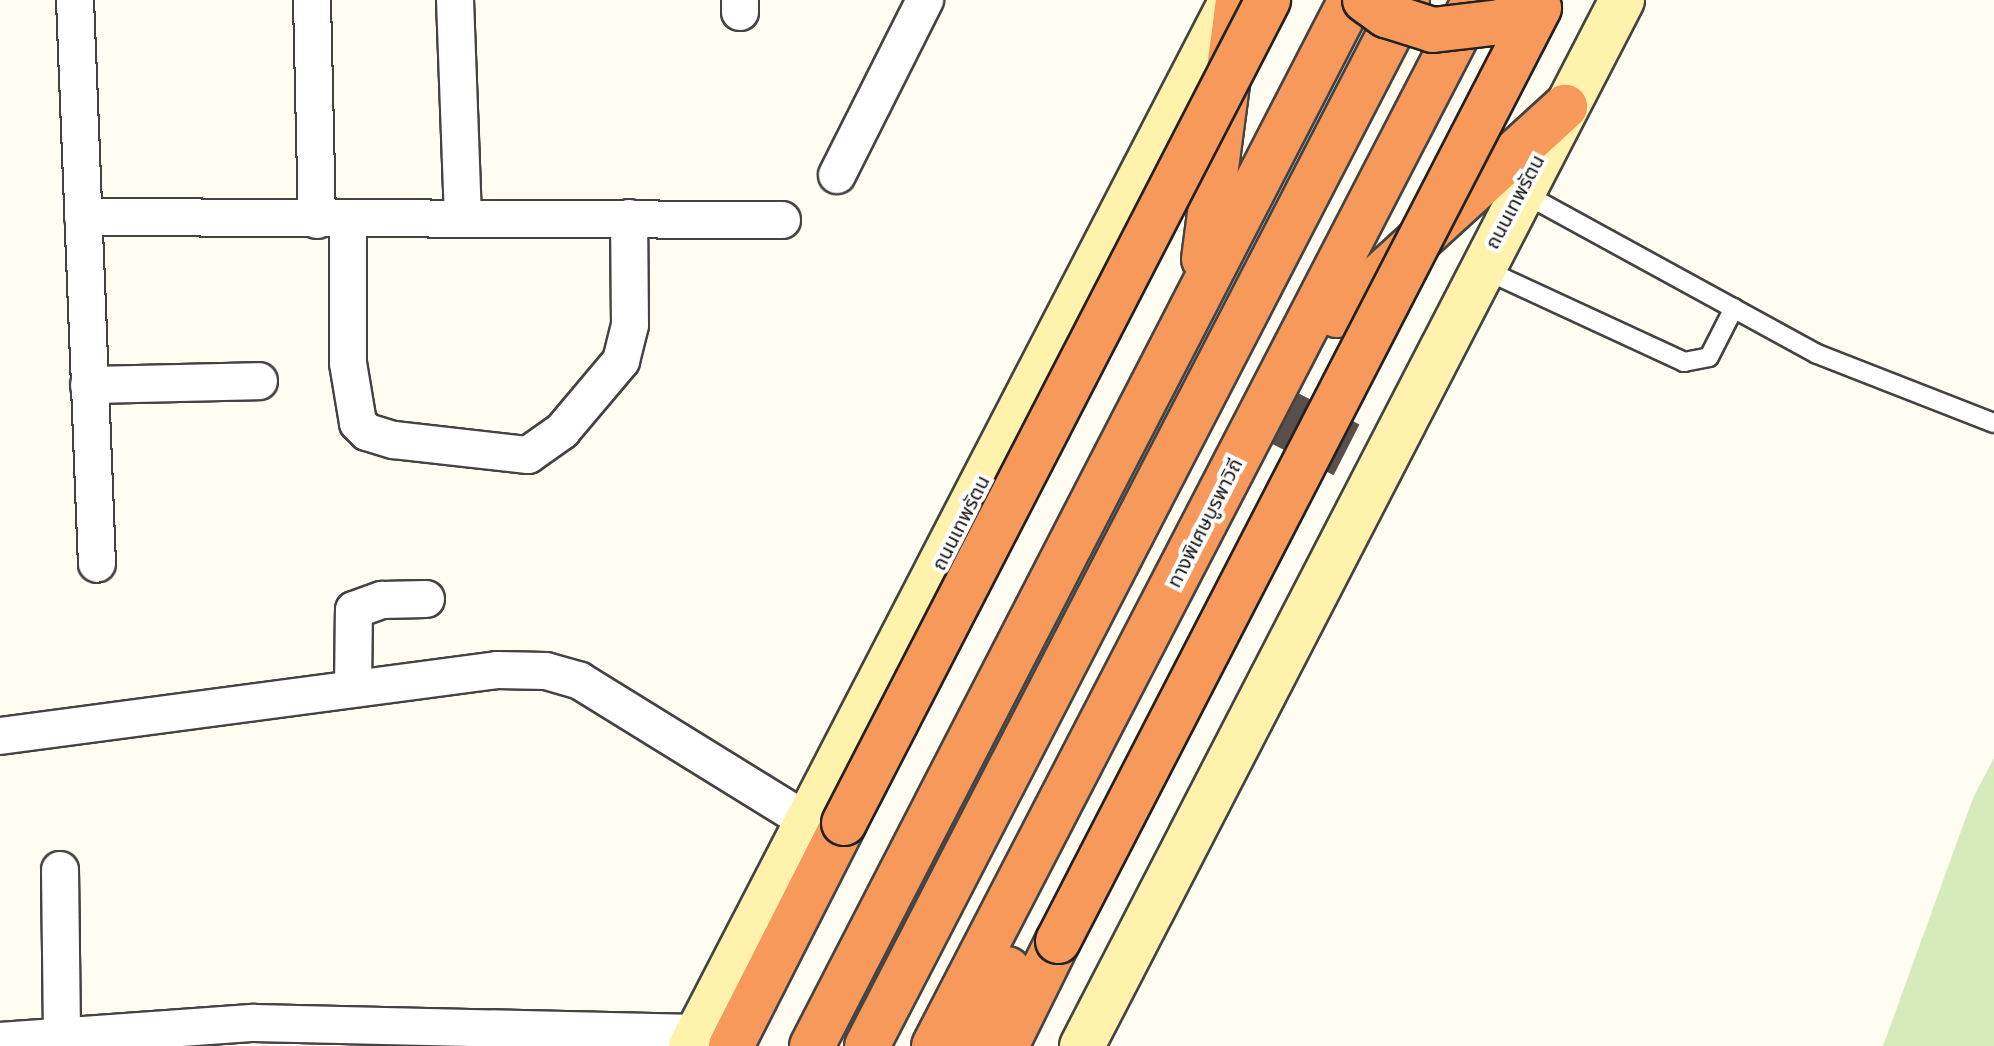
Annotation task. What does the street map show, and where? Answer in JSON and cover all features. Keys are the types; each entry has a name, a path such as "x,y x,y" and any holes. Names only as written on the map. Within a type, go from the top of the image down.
{"highway":[{"path":"1200,289 1235,0"},
{"path":"706,1042 1268,0"},
{"path":"812,1046 1351,0"},
{"path":"1365,0 1386,15 1433,30 1500,22 1527,3"},
{"path":"867,1046 1407,0"},
{"name":"ทางพิเศษบูรพาวิถี","path":"934,1046 1475,0"},
{"path":"969,1046 1337,315 1527,3"},
{"path":"1006,1046 1527,3"},
{"path":"1337,315 1565,107"}],"main road":[{"name":"ถนนเทพรัตน","path":"706,1042 807,821 1235,0"},
{"name":"ถนนเทพรัตน","path":"1082,1046 1520,191 1622,0"}],"street":[{"path":"75,0 97,564"},
{"path":"312,0 348,363 358,423 367,432 394,440 528,455 562,431 621,361 630,325 629,218"},
{"path":"455,0 463,216"},
{"path":"837,175 925,0"},
{"path":"83,217 333,219 463,216 782,220"},
{"path":"89,385 259,381"},
{"path":"353,688 354,610 373,601 426,599"},
{"path":"0,736 497,670 546,671 580,681 807,821"},
{"path":"60,870 62,1036"},
{"path":"0,1041 254,1023 706,1042"}],"lane":[{"path":"1520,191 1817,354 1994,423"},
{"path":"1481,268 1684,362 1709,357 1734,308"}],"green space":[{"path":"1994,758 1994,1046 1883,1046 1973,798"}],"building":[{"path":"1290,389 1359,424 1334,475 1264,440"}]}
